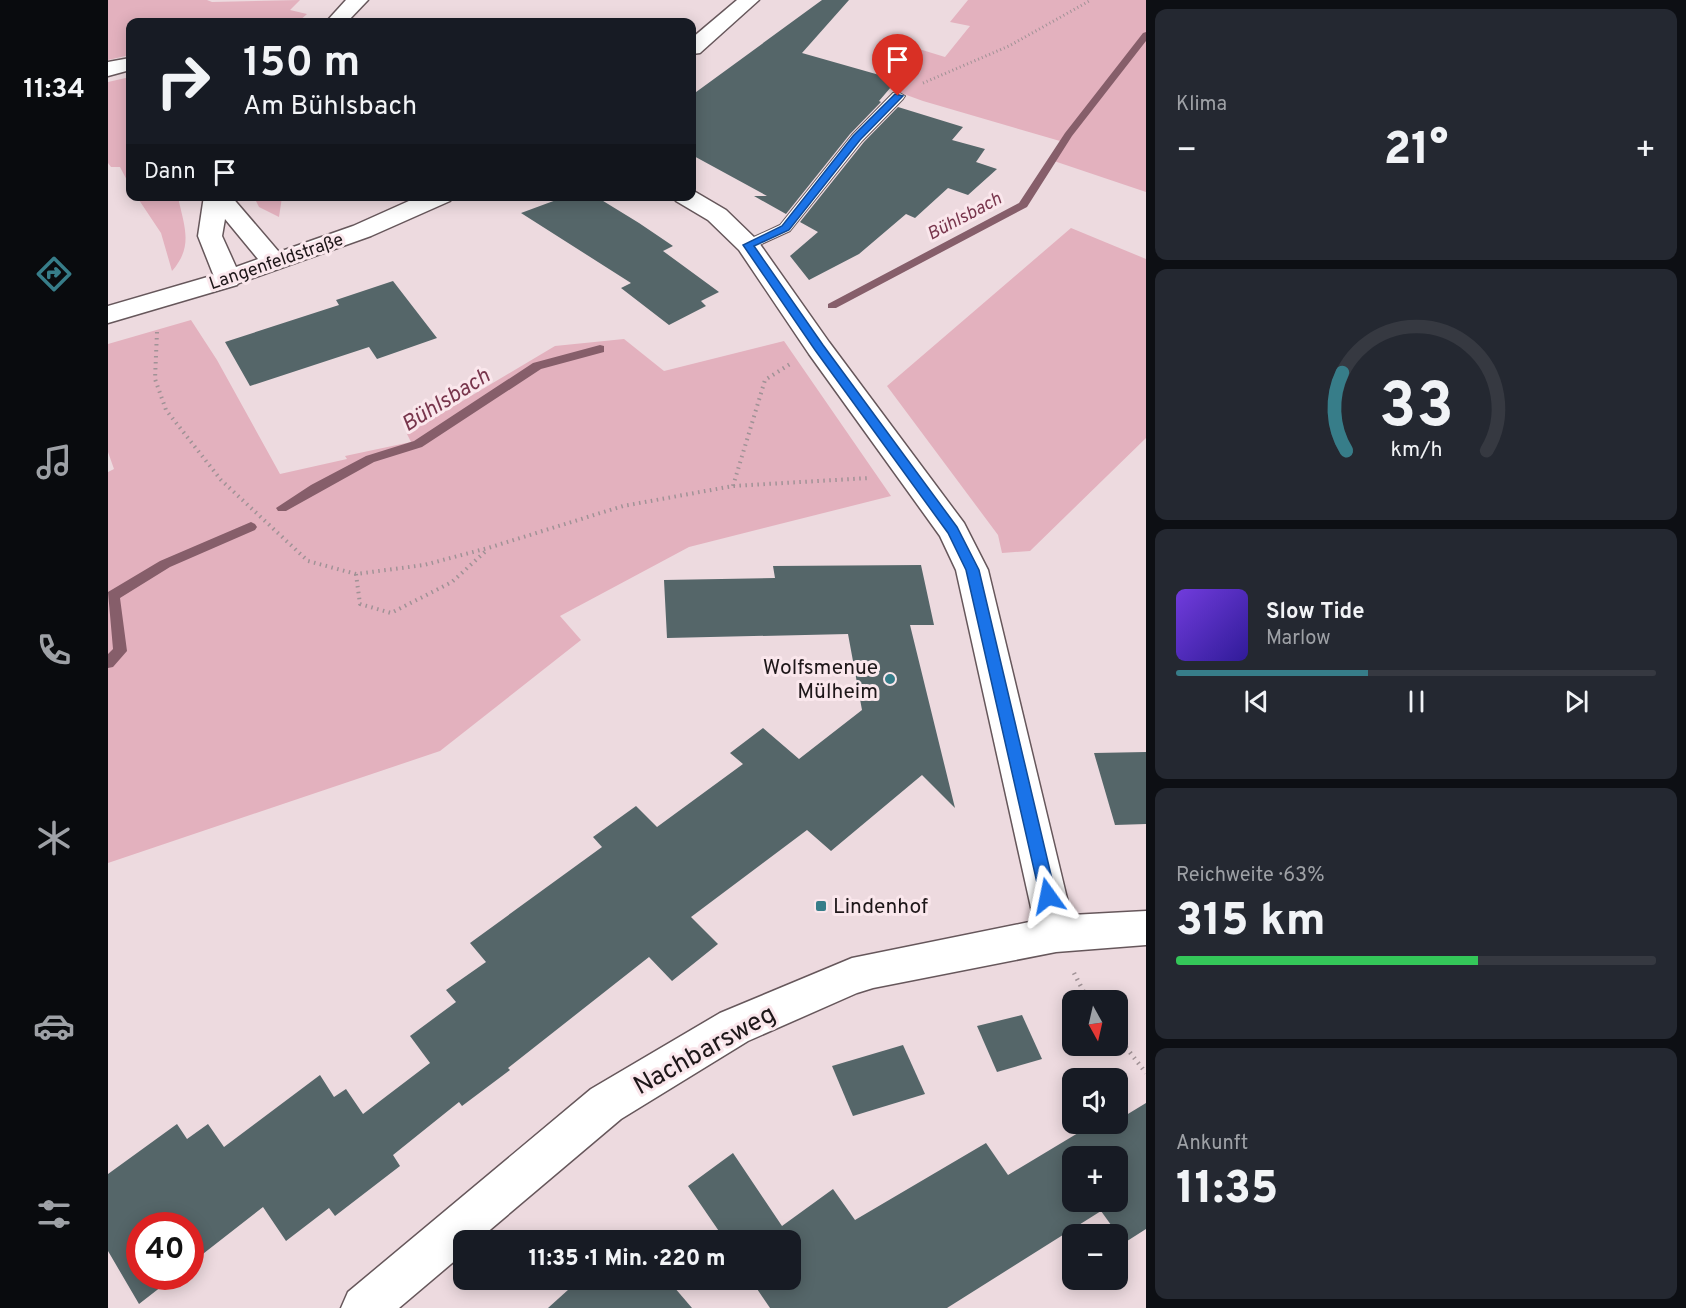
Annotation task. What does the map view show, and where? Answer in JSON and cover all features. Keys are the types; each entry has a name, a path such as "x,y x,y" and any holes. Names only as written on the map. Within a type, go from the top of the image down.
{"street":[{"path":"340,18 358,0"},
{"path":"696,45 749,0"},
{"path":"108,69 126,65"},
{"path":"217,201 210,236 228,279"},
{"path":"222,201 275,263"},
{"name":"Langenfeldstraße","path":"108,315 275,263 362,231 430,201"},
{"path":"693,201 717,215 748,245 819,348 953,531 972,570 1056,934"},
{"name":"Nachbarsweg","path":"364,1308 606,1104 734,1026 863,973 1056,934 1146,928"}],"lane":[{"path":"748,245 785,228 857,138 898,96"}],"path":[{"path":"898,96 906,89 964,70 1014,45 1090,0"},
{"path":"152,302 157,327 155,379 166,410 221,480 309,561 356,574 424,565 488,548 623,506 732,486 871,477 912,472"},
{"path":"732,486 765,380 819,348"},
{"path":"356,574 360,604 391,613 452,582 488,548"},
{"path":"1128,1050 1146,1073"}],"shaded area":[{"path":"108,0 207,0 212,2 300,0 290,10 307,14 302,18 126,18 126,56 108,60"},
{"path":"968,0 1146,0 1146,192 1051,160 1060,141 923,101 890,89 902,74 897,72 919,49 945,57 970,26 950,22"},
{"path":"126,78 126,178 120,167 111,167 108,163 108,82"},
{"path":"140,201 179,201 186,236 183,253 172,271 161,233"},
{"path":"256,201 281,201 279,217 259,207"},
{"path":"1071,228 1146,259 1146,438 1030,551 1002,553 998,535 887,386"},
{"path":"191,320 217,360 280,474 347,459 345,456 411,442 407,434 555,346 624,339 664,371 784,341 891,496 689,547 560,616 581,640 440,751 108,863 108,472 114,469 108,452 108,344"}],"building":[{"path":"822,0 849,0 802,53 897,80 786,214 754,196 767,196 696,157 696,92"},
{"path":"898,107 963,127 952,140 985,149 976,162 997,169 968,195 948,188 915,218 906,214 859,254 809,280 790,256 818,232 800,222 864,142"},
{"path":"553,201 603,201 673,246 663,251 719,292 701,301 706,306 669,325 621,288 631,283 521,213"},
{"path":"393,281 437,338 377,359 369,347 250,386 225,342 339,305 336,300"},
{"path":"921,565 934,625 910,625 955,808 922,775 831,851 807,830 691,917 718,944 672,981 649,957 508,1068 510,1070 462,1106 459,1102 393,1155 400,1166 335,1216 329,1208 286,1241 263,1207 204,1253 204,1212 126,1212 126,1282 108,1251 108,1174 177,1124 187,1139 208,1124 224,1147 320,1075 334,1097 346,1089 363,1114 430,1063 410,1036 456,1002 446,990 486,962 470,943 602,847 593,837 636,806 657,827 743,764 730,753 763,728 799,759 862,710 848,634 667,638 664,580 775,578 773,566"},
{"path":"1146,752 1146,824 1115,825 1094,753"},
{"path":"1022,1015 1042,1059 997,1072 977,1026"},
{"path":"903,1045 925,1094 853,1116 832,1066"},
{"path":"1146,1103 1146,1229 1128,1240 1128,1224 1110,1224 1102,1212 1128,1212 1128,1146 1062,1146 1062,1212 1099,1212 1080,1224 1062,1224 1062,1236 947,1308 770,1308 758,1290 801,1290 801,1230 718,1230 688,1186 733,1153 782,1226 833,1189 855,1220 986,1143 1008,1175 1076,1134 1128,1134 1128,1114"},
{"path":"131,1290 157,1290 139,1304"},
{"path":"568,1290 677,1290 692,1308 548,1308"}],"waterway":[{"name":"Bühlsbach","path":"832,306 1023,205 1068,135 1146,35"},
{"name":"Bühlsbach","path":"282,508 370,459 418,444 537,366 600,349"},
{"name":"Bühlsbach","path":"108,663 120,651 113,596 165,564 251,527"}],"place":[{"name":"Wolfsmenue Mülheim","path":"890,679"},
{"name":"Lindenhof","path":"821,906"}],"route":[{"path":"898,96 857,138 785,228 748,245 819,348 953,531 972,570 1048,896"}]}
